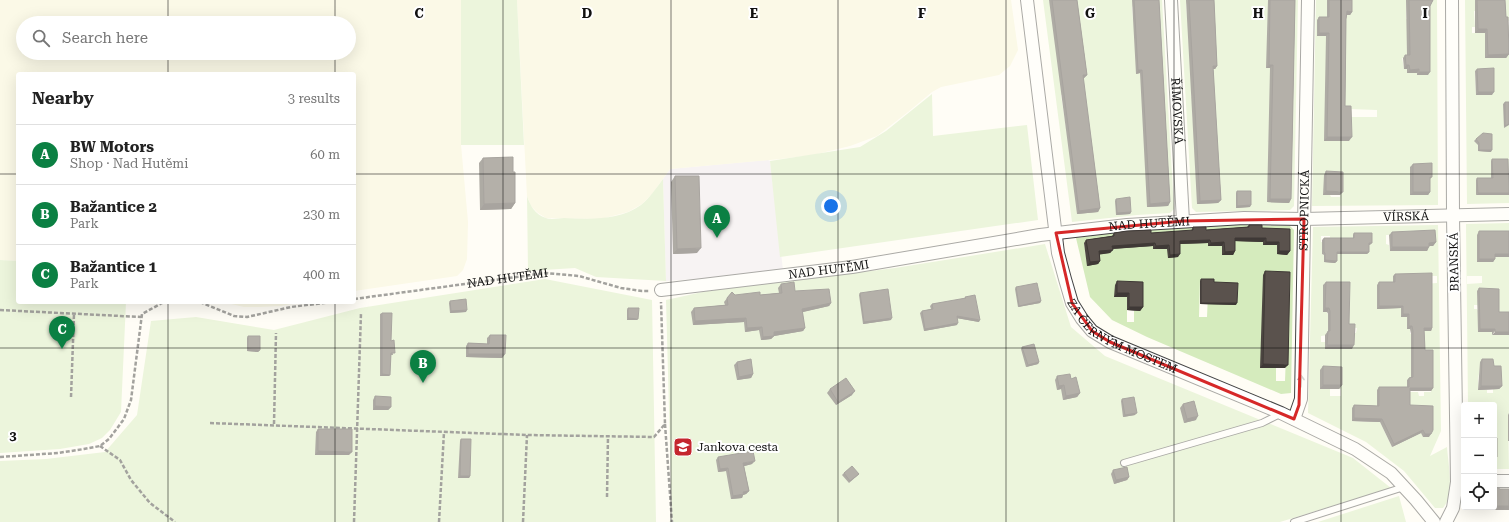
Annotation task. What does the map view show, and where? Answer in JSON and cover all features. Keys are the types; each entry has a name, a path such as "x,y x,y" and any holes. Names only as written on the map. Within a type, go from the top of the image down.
{"street":[{"name":"ZA ČERNÝM MOSTEM","path":"1027,0 1058,253 1072,303 1082,319 1092,331 1110,342 1294,419 1355,449 1391,473 1434,522"},
{"name":"ŘÍMOVSKÁ","path":"1171,0 1183,221"},
{"name":"STROPNICKÁ","path":"1294,419 1300,399 1308,0"},
{"name":"BRANSKÁ","path":"1446,522 1453,508 1460,482 1453,215 1452,0"},
{"name":"VÍRSKÁ","path":"1304,219 1509,214"},
{"name":"NAD HUTĚMI","path":"661,290 852,267 1056,233 1127,225 1244,218 1304,219"},
{"path":"1497,481 1509,481"}],"lane":[{"path":"1124,463 1262,423 1281,414"},
{"path":"1294,522 1404,487"}],"path":[{"name":"NAD HUTĚMI","path":"356,299 546,273 579,276 620,288 642,291 661,290"},
{"path":"661,290 665,424 672,521"},
{"path":"0,457 58,453 100,446 109,439 124,419 131,400 142,314 160,304"},
{"path":"205,304 234,316 248,317 318,304"},
{"path":"0,310 141,317"},
{"path":"354,522 361,313"},
{"path":"71,397 74,314"},
{"path":"274,424 276,333"},
{"path":"210,423 274,424 357,429 527,435 654,437 665,424"},
{"path":"439,522 444,432"},
{"path":"523,522 527,435"},
{"path":"607,497 608,436"},
{"path":"100,446 120,460 131,480 150,503 175,522"}],"highlighted area":[{"path":"1304,219 1299,405 1294,419 1110,342 1092,331 1072,303 1056,233 1183,221"}],"shaded area":[{"path":"0,0 461,0 461,145 468,222 467,259 463,270 457,276 356,291 356,72 16,72 16,261 0,260"},
{"path":"517,0 1011,0 1018,50 1010,66 999,75 941,87 932,92 877,136 850,146 813,155 670,169 652,194 642,204 628,212 601,219 546,218 531,206 527,196"},
{"path":"770,161 783,270 772,274 666,281 663,179 670,169"},
{"path":"231,304 290,304 281,306 244,307"}],"green space":[{"path":"461,0 517,0 524,145 461,145"},
{"path":"1043,0 1049,0 1049,2 1068,0 1139,0 1132,7 1133,20 1153,0 1162,0 1174,209 1170,213 1072,222","holes":["1082,92 1067,134 1061,95"]},
{"path":"1180,0 1190,0 1186,4 1187,17 1204,0 1298,0 1294,206 1290,210 1196,212 1192,208","holes":["1270,82 1291,82 1270,95","1211,83 1213,122 1193,123 1192,110 1195,97 1191,97 1191,84","1214,136 1217,176 1196,177 1195,164 1198,151 1194,151 1194,137"]},
{"path":"1316,0 1406,0 1406,19 1411,20 1428,0 1437,0 1438,205 1312,206","holes":["1402,58 1407,58 1428,75 1407,73 1407,69 1404,68","1349,109 1377,110 1377,117 1348,117","1340,175 1340,197 1331,197 1330,195"]},
{"path":"1465,0 1509,0 1509,21 1505,21 1479,11 1474,11 1475,27 1472,27 1472,33 1482,33 1509,25 1509,203 1467,204","holes":["1475,71 1487,95 1476,95"]},
{"path":"932,94 933,136 1027,125 1038,220 780,257 770,161 860,147 886,131"},
{"path":"663,179 666,281 596,277 575,268 528,271 527,196 531,206 536,212 542,217 548,219 604,218 623,214 641,205"},
{"path":"1509,223 1509,234 1493,255 1509,257 1509,315 1497,315 1477,305 1474,305 1474,309 1477,309 1493,335 1509,335 1509,469 1497,469 1497,402 1468,402 1466,224","holes":["1467,276 1482,276 1482,283 1467,284","1480,369 1493,389 1493,393 1487,393 1487,390 1479,390 1478,379"]},
{"path":"1240,225 1290,226 1294,230 1291,393 1281,394 1147,337 1112,320 1090,297 1076,238 1130,231","holes":["1204,230 1233,254 1222,246 1209,246","1112,236 1097,255 1086,256 1084,243","1200,281 1208,294 1207,317 1199,317","1141,286 1140,311 1134,310 1134,322 1127,322 1127,297","1286,355 1285,381 1276,381 1276,368 1261,368"]},
{"path":"1438,225 1441,431 1430,456 1447,447 1450,487 1447,502 1443,508 1435,508 1404,471 1366,442 1308,413 1313,227","holes":["1432,234 1427,250 1390,251 1389,245 1386,244 1386,235","1321,236 1330,236 1324,262","1422,276 1437,276 1437,283 1422,284","1323,294 1342,314 1327,314 1327,312 1323,312","1404,297 1422,334 1410,334 1410,329 1407,329 1410,317 1401,317","1328,327 1357,328 1356,333 1352,333 1325,349 1325,342 1321,342 1321,336 1328,335","1431,353 1431,392 1424,392 1424,396 1419,396 1418,392 1408,392","1339,371 1339,389 1341,389 1341,396 1330,396 1330,389 1320,388","1389,409 1404,441 1392,447 1380,422 1352,421","1431,409 1432,433 1423,437 1422,433 1414,433"]},
{"path":"1045,244 1071,327 1105,356 1353,458 1391,488 1280,522 669,522 672,520 666,300 707,291 895,268"},
{"path":"0,260 16,261 16,304 126,304 121,412 110,430 102,438 89,444 60,449 0,453"},
{"path":"545,279 652,300 656,522 0,522 0,461 46,459 105,452 137,415 151,321 196,317 274,330 360,308"},
{"path":"1399,496 1406,522 1318,522"}],"building":[{"path":"1052,0 1077,0 1087,75 1083,75 1100,208 1079,211"},
{"path":"1134,0 1159,0 1170,202 1150,204 1142,70 1138,70"},
{"path":"1189,0 1214,0 1217,66 1213,66 1221,200 1200,201"},
{"path":"1270,0 1295,0 1291,199 1270,199 1273,65 1269,65"},
{"path":"1329,0 1352,0 1352,12 1347,11 1346,19 1345,106 1351,106 1352,137 1327,137 1329,33 1319,33 1319,17 1329,17"},
{"path":"1409,0 1433,0 1430,6 1430,72 1419,72 1419,69 1410,70 1409,65 1406,65 1405,55 1410,55"},
{"path":"1477,0 1505,0 1506,17 1508,17 1509,54 1488,55 1487,29 1478,29"},
{"path":"1494,68 1494,92 1478,92 1477,69"},
{"path":"1505,102 1509,102 1509,124 1505,126"},
{"path":"1483,133 1492,134 1492,150 1479,150 1479,143 1476,139"},
{"path":"513,157 513,172 515,172 515,203 484,204 483,158"},
{"path":"1492,159 1508,159 1509,193 1478,193 1477,178 1493,178"},
{"path":"1432,163 1430,192 1413,192 1413,164"},
{"path":"1326,171 1343,172 1343,192 1326,191"},
{"path":"675,176 699,176 701,248 677,249"},
{"path":"1237,191 1251,191 1251,205 1237,206"},
{"path":"1130,197 1131,212 1117,213 1116,199"},
{"path":"1249,225 1262,225 1262,228 1290,229 1290,251 1279,251 1279,242 1266,242 1266,238 1235,238 1235,251 1225,252 1224,242 1211,243 1210,240 1180,241 1180,254 1170,255 1169,245 1156,246 1155,243 1112,246 1113,250 1099,251 1100,261 1090,262 1086,240 1114,236 1114,233 1127,231 1151,230 1151,233 1193,230 1193,227 1206,227 1206,230 1249,227"},
{"path":"1435,230 1436,242 1429,243 1429,247 1392,247 1392,232"},
{"path":"1479,231 1509,231 1509,254 1495,254 1495,259 1479,259"},
{"path":"1354,233 1372,233 1372,243 1369,243 1369,252 1337,252 1337,261 1325,260 1324,238 1354,238"},
{"path":"1265,271 1290,272 1288,365 1263,364"},
{"path":"1432,273 1432,328 1424,328 1425,350 1433,350 1433,388 1410,388 1410,405 1433,406 1433,430 1431,434 1425,434 1423,430 1394,444 1382,419 1354,418 1354,405 1379,406 1379,387 1409,387 1409,378 1413,377 1413,331 1412,326 1409,326 1409,314 1403,314 1403,306 1379,306 1379,282 1395,282 1395,274"},
{"path":"1201,279 1214,279 1214,282 1238,283 1237,303 1201,303"},
{"path":"1117,281 1143,282 1143,307 1129,307 1129,293 1117,293"},
{"path":"794,282 795,291 829,289 831,303 802,309 805,328 774,332 774,336 763,337 762,327 747,328 746,318 695,321 694,308 728,305 727,298 732,292 735,295 760,292 760,295 782,293 781,284"},
{"path":"1326,282 1350,282 1349,324 1355,324 1354,345 1327,345 1328,331 1330,331 1330,311 1329,308 1325,308"},
{"path":"1037,283 1041,301 1019,306 1016,287"},
{"path":"1479,288 1499,289 1499,312 1509,312 1509,332 1495,332 1495,329 1480,329"},
{"path":"888,289 892,318 864,322 860,293"},
{"path":"975,295 980,320 957,316 958,323 925,329 922,311 933,309 932,304"},
{"path":"466,299 467,310 451,311 450,301"},
{"path":"628,308 639,308 638,319 628,318"},
{"path":"382,313 392,313 391,341 394,340 395,353 391,353 390,375 382,374"},
{"path":"490,335 506,335 505,354 468,354 468,343 489,344"},
{"path":"248,336 260,336 260,350 248,349"},
{"path":"1034,344 1039,362 1028,365 1022,347"},
{"path":"751,359 753,374 739,377 737,362"},
{"path":"1482,359 1493,359 1494,366 1501,366 1502,386 1481,386"},
{"path":"1323,366 1342,367 1342,385 1323,385"},
{"path":"1070,374 1071,379 1076,377 1080,393 1066,396 1064,385 1059,386 1057,376"},
{"path":"846,378 855,391 838,402 830,389"},
{"path":"375,396 391,397 391,407 375,406"},
{"path":"1134,397 1137,413 1125,415 1122,399"},
{"path":"1194,401 1198,416 1187,419 1183,404"},
{"path":"318,429 352,429 352,452 318,451"},
{"path":"461,439 471,439 470,476 460,476"},
{"path":"753,451 755,461 743,463 749,491 743,492 744,494 733,496 728,468 720,469 718,457"},
{"path":"852,466 859,474 850,481 844,473"},
{"path":"1127,467 1129,477 1116,480 1113,470"},
{"path":"1497,488 1509,489 1509,506 1497,506"}],"place":[{"name":"BW Motors","path":"717,238"},
{"name":"Bažantice 1","path":"62,349"},
{"name":"Bažantice 2","path":"423,383"},
{"name":"Jankova cesta","path":"683,447"}]}
